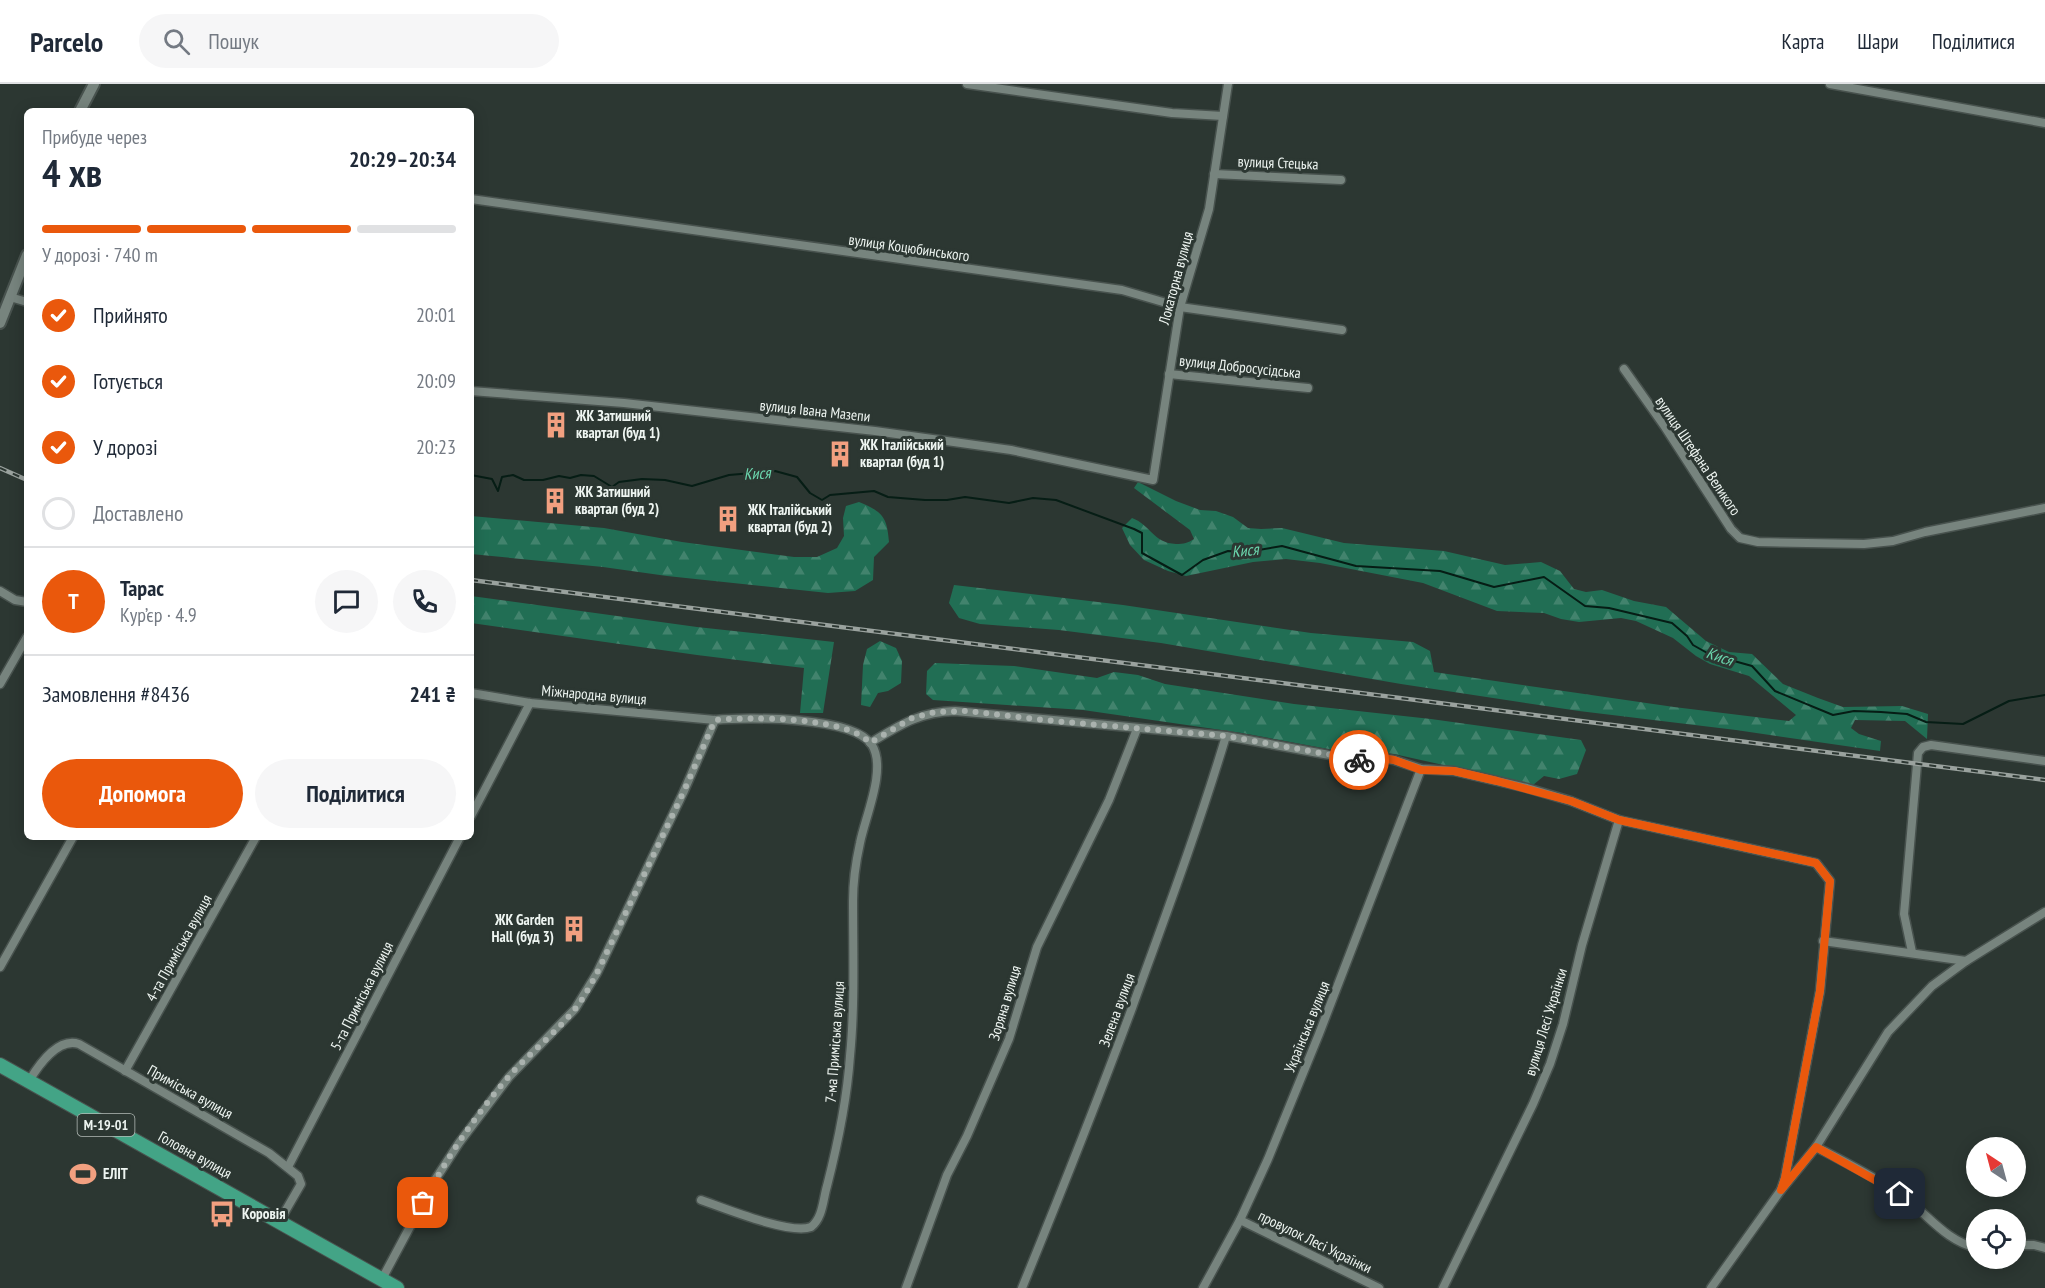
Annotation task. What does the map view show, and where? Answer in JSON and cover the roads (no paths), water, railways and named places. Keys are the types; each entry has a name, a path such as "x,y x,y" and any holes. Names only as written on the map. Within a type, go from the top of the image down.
{"main road":[{"name":"Головна вулиця","path":"0,1065 279,1222"},
{"name":"М-19-01","path":"279,1222 398,1288"}],"street":[{"path":"82,108 94,84"},
{"path":"967,84 1172,113 1223,116"},
{"name":"Локаторна вулиця","path":"1153,480 1180,306 1209,209 1228,84"},
{"path":"1830,84 2045,123"},
{"name":"вулиця Стецька","path":"1214,174 1341,180"},
{"name":"вулиця Коцюбинського","path":"474,199 1122,290 1180,306 1342,330"},
{"path":"0,323 24,262"},
{"path":"10,297 24,301"},
{"name":"вулиця Штефана Великого","path":"1624,369 1665,427 1731,529 1740,538 1758,542 1793,544 1883,543 1925,532 2045,508"},
{"name":"вулиця Добросусідська","path":"1169,374 1308,388"},
{"name":"вулиця Івана Мазепи","path":"474,391 624,404 874,431 1011,450 1153,480"},
{"path":"0,591 15,600 24,602"},
{"path":"0,684 24,642"},
{"name":"Міжнародна вулиця","path":"474,694 530,703 715,720 743,717 807,722 856,732 870,743"},
{"path":"474,810 530,703"},
{"path":"870,743 912,718 950,711 977,711 1137,729 1226,736 1352,759 1394,760 1421,770 1454,771 1571,801 1619,820 1816,863 1830,881 1820,991 1781,1190"},
{"path":"382,1279 435,1180 470,1128 509,1077 581,1001 597,973 684,791 715,720"},
{"name":"Зоряна вулиця","path":"906,1288 947,1175 1009,1039 1037,947 1109,800 1137,729"},
{"name":"Зелена вулиця","path":"1022,1288 1099,1098 1169,910 1226,736"},
{"name":"7-ма Приміська вулиця","path":"701,1200 733,1212 799,1229 811,1227 819,1218 836,1149 850,1065 854,889 860,842 876,776 876,757 870,743"},
{"path":"1912,952 1904,914 1918,753 1923,747 1931,746 2045,761"},
{"name":"Українська вулиця","path":"1203,1288 1240,1220 1319,1034 1421,770"},
{"name":"вулиця Лесі Українки","path":"1443,1288 1538,1094 1550,1064 1619,820"},
{"path":"0,967 71,840"},
{"name":"4-та Приміська вулиця","path":"125,1071 254,840"},
{"name":"5-та Приміська вулиця","path":"288,1167 458,840"},
{"path":"1711,1288 1781,1190 1816,1147 1888,1032 1932,986 1966,961 2045,912"},
{"path":"1823,941 1966,961"},
{"name":"Приміська вулиця","path":"29,1081 46,1059 62,1046 70,1042 79,1044 259,1147 288,1167"},
{"path":"1816,1147 1900,1194 1944,1232 1966,1245"},
{"path":"279,1222 301,1182 288,1167"},
{"name":"провулок Лесі Українки","path":"1240,1220 1379,1288"},
{"path":"2026,1245 2045,1248"}],"waterway":[{"name":"Кися","path":"474,476 492,479 498,491 502,477 513,475 524,480 543,480 559,476 570,478 581,475 594,476 612,487 619,482 642,479 665,480 692,486 729,475 775,471 797,477 810,493 822,500 830,495 874,491 888,497 925,500 965,497 1009,503 1033,498 1056,500 1142,533 1142,553 1182,575 1203,560 1228,551 1247,552 1282,546 1356,566 1440,571 1494,587 1544,577 1585,606 1609,608 1672,623 1687,636 1693,645 1709,654 1752,666 1775,691 1833,715 1854,711 1881,712 1907,714 1926,722 1963,724 2009,701 2045,695"}],"railway":[{"path":"0,468 24,479"},
{"path":"474,580 2045,780"}],"place":[{"name":"ЖК Затишний квартал (буд 1)","path":"556,425"},
{"name":"ЖК Італійський квартал (буд 1)","path":"840,454"},
{"name":"ЖК Затишний квартал (буд 2)","path":"555,501"},
{"name":"ЖК Італійський квартал (буд 2)","path":"728,519"},
{"name":"ЖК Garden Hall (буд 3)","path":"574,929"},
{"name":"ЕЛІТ","path":"83,1174"},
{"name":"Коровія","path":"222,1214"}]}
